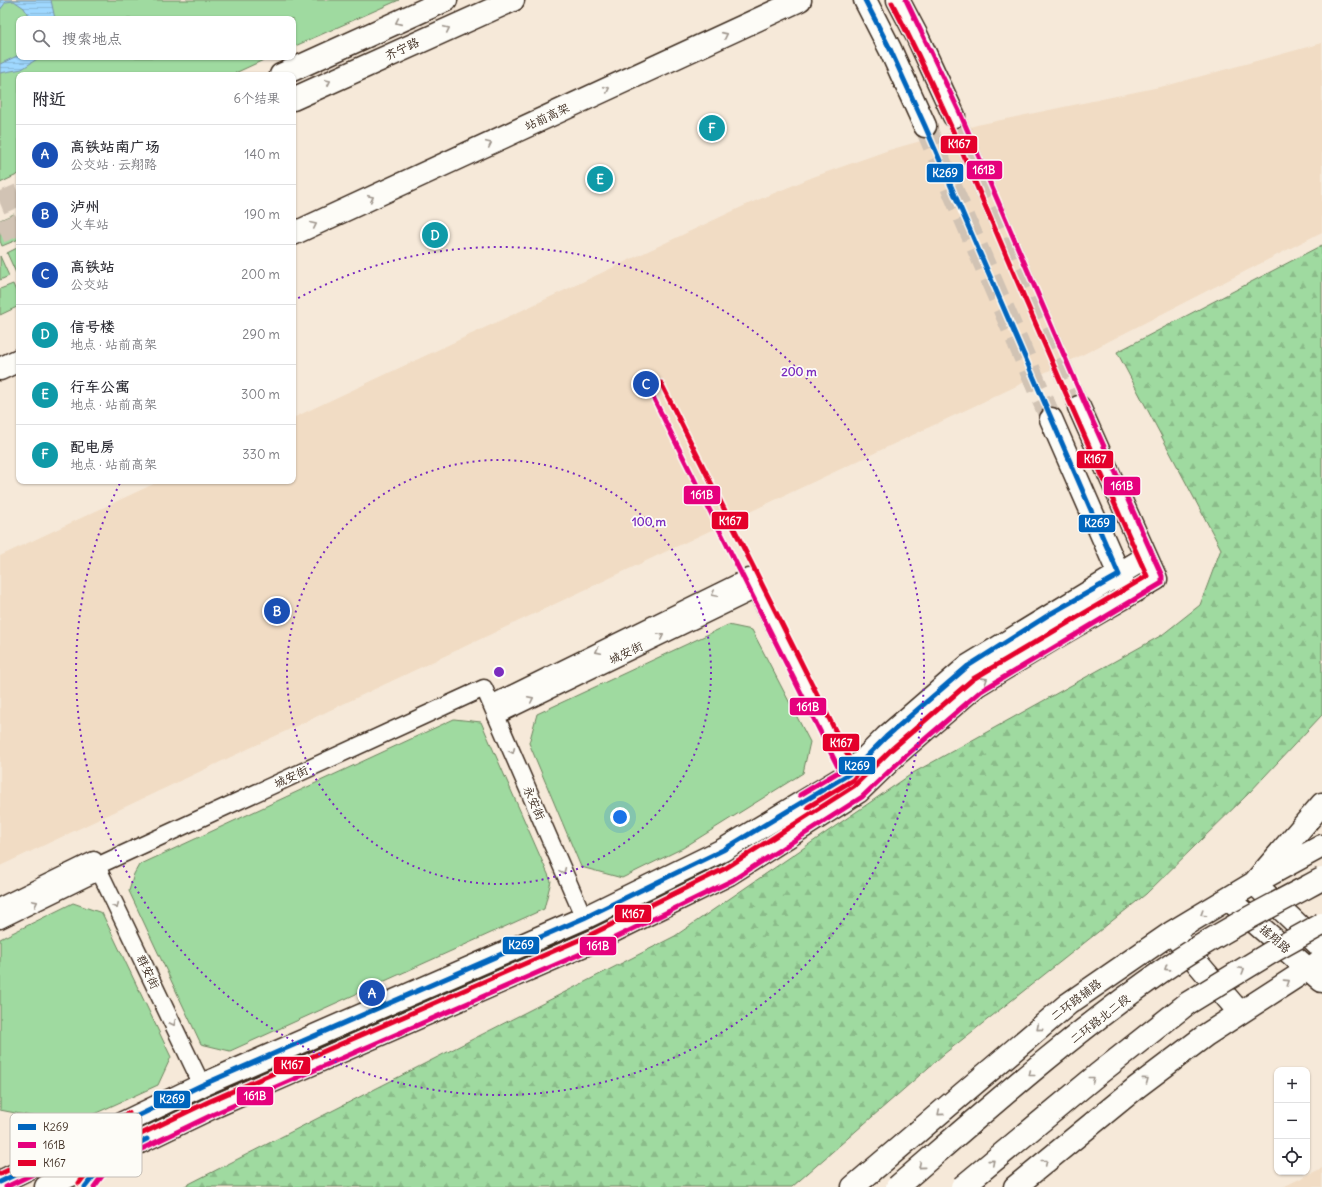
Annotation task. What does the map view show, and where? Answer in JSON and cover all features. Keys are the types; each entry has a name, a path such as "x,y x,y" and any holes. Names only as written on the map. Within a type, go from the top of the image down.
{"main road":[{"path":"288,72 446,0"},
{"name":"齐宁路","path":"296,98 512,0"},
{"name":"站前高架","path":"296,233 800,0"},
{"path":"865,0 890,49 925,126"},
{"path":"898,0 917,36 954,116"},
{"path":"0,369 16,361"},
{"path":"142,1141 211,1108 591,942 729,874 858,792 897,754 977,685 1156,579 1145,558 1078,407"},
{"path":"1051,419 1128,595"},
{"path":"142,1114 202,1085 584,918 723,850 849,774 886,737 968,666 1050,614 1119,575 1145,558"},
{"path":"1254,883 1322,804"},
{"name":"二环路辅路","path":"853,1187 1068,1004 1172,933 1228,898 1322,846"},
{"name":"二环路北二段","path":"897,1187 1078,1035 1165,969 1250,918 1322,879"},
{"name":"摇翔路","path":"1254,883 1322,948"},
{"name":"摇翔路","path":"1228,898 1317,970"},
{"path":"962,1187 1097,1075 1188,1003 1275,950 1322,924"},
{"path":"1172,933 1240,1013"},
{"path":"1015,1187 1137,1088 1206,1035 1240,1013 1317,970"},
{"path":"0,1182 10,1177"},
{"path":"46,1187 67,1177"},
{"path":"85,1187 92,1177"}],"street":[{"name":"城安街","path":"494,710 753,584 849,774"},
{"name":"城安街","path":"0,906 97,866 484,688"},
{"name":"永安街","path":"484,688 584,918"},
{"name":"城安街","path":"0,920 97,866"},
{"name":"群安街","path":"97,866 202,1085"}],"shaded area":[{"path":"1322,43 1322,232 1080,356 0,866 0,556 154,484 296,484 296,417 748,204 813,177 889,150 977,125 1169,85"},
{"path":"1322,1168 1322,1187 1283,1187 1310,1175"}],"green space":[{"path":"0,0 399,0 296,46 296,16 16,16 16,60 264,60 238,72 16,72 16,175 0,183"},
{"path":"14,214 16,218 16,240 2,246 0,241 0,220"},
{"path":"1322,245 1322,715 1249,793 1146,894 944,1054 792,1187 183,1187 675,936 913,773 1162,635 1200,605 1221,549 1117,352"},
{"path":"16,248 16,273 7,253"},
{"path":"0,256 9,276 0,280"},
{"path":"13,284 16,291 16,307 0,315 0,289"},
{"path":"728,625 752,630 810,742 803,773 683,848 622,878 581,867 529,743 537,714"},
{"path":"454,719 481,722 551,881 544,909 230,1051 201,1044 129,891 134,874 139,865"},
{"path":"73,903 102,913 171,1057 158,1085 96,1113 15,1113 0,1110 0,939"}],"water":[{"path":"0,0 51,0 54,16 28,16 24,8 14,1 6,2 0,10"},
{"path":"16,56 16,60 36,60 22,69 0,73 0,64"}],"tunnel":[{"path":"954,116 1079,407"},
{"path":"925,126 1051,419"},
{"path":"0,203 16,196"},
{"path":"0,232 16,225"}],"transit line":[{"name":"K269","path":"142,1114 202,1085 584,918 723,850 849,774 886,737 968,666 1050,614 1119,575 925,126 890,49 865,0"},
{"name":"161B","path":"142,1149 214,1114 594,948 733,880 862,797 902,759 981,691 1162,583 1162,576 1085,404 960,113 906,0"},
{"name":"K167","path":"142,1134 208,1102 588,936 726,868 854,786 892,749 973,679 1147,576 1060,380 953,131 924,67 892,3"},
{"name":"K167","path":"661,383 856,772 856,776 853,780 808,807"},
{"name":"161B","path":"649,389 840,771 800,795"},
{"name":"K269","path":"142,1142 147,1139"},
{"name":"K167","path":"0,1174 10,1169"},
{"name":"K269","path":"0,1182 10,1177"},
{"name":"161B","path":"6,1187 27,1177"},
{"name":"K167","path":"79,1183 84,1177"},
{"name":"K269","path":"85,1187 93,1177"},
{"name":"161B","path":"94,1187 101,1177"}],"place":[{"name":"配电房","path":"712,128"},
{"name":"行车公寓","path":"600,179"},
{"name":"信号楼","path":"435,235"},
{"name":"高铁站","path":"646,384"},
{"name":"泸州","path":"277,611"},
{"name":"高铁站南广场","path":"372,993"}]}
